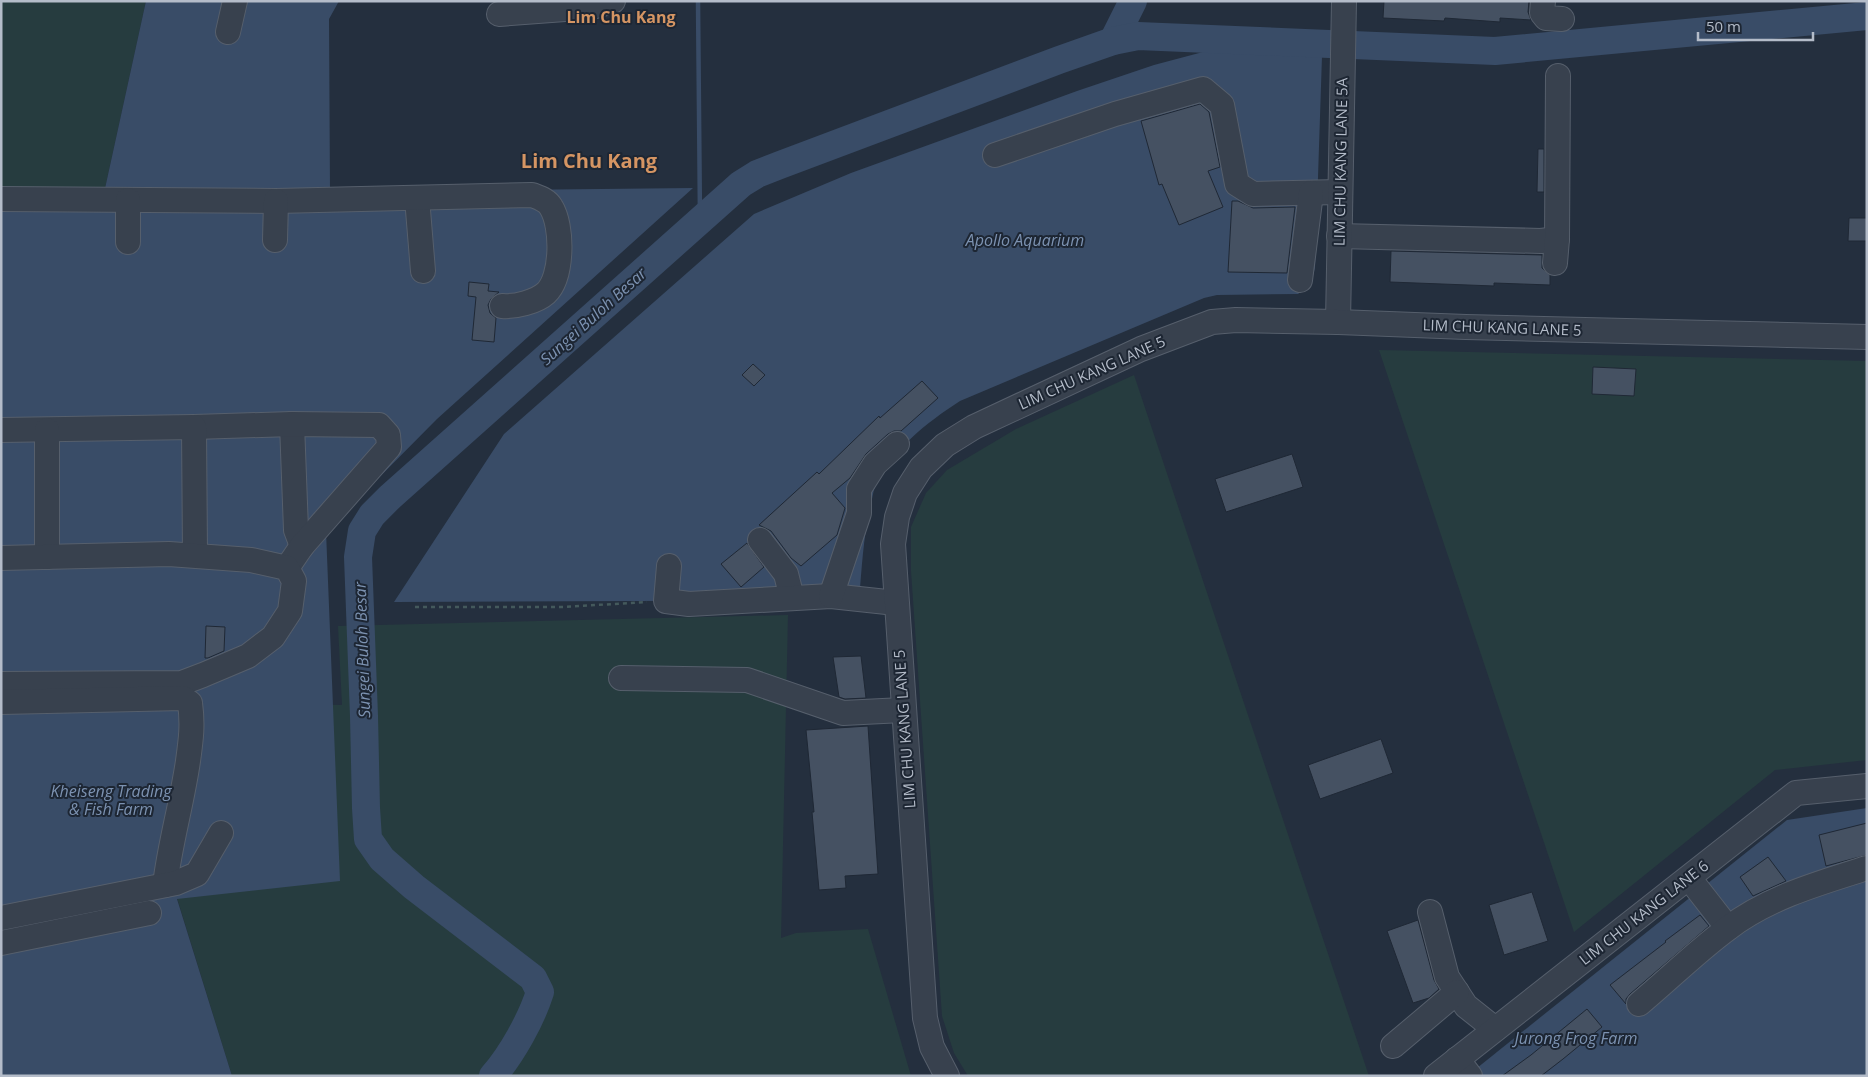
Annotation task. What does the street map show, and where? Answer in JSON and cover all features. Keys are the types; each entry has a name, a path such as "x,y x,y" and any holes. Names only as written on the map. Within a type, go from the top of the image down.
{"street":[{"path":"228,32 235,1"},
{"path":"499,14 592,7 614,1"},
{"name":"LIM CHU KANG LANE 5A","path":"1338,322 1344,1"},
{"path":"1542,1 1542,12 1546,18 1562,19"},
{"path":"1555,263 1557,239 1558,76"},
{"path":"995,155 1115,114 1203,89 1222,105 1237,184 1253,194 1340,192"},
{"path":"1300,280 1311,192"},
{"path":"1,199 276,201 532,195 544,199 551,207 559,234 557,270 552,284 546,293 510,306 502,306"},
{"path":"417,198 423,271"},
{"path":"128,200 128,242"},
{"path":"275,240 276,201"},
{"path":"1339,236 1541,241 1557,239"},
{"name":"LIM CHU KANG LANE 5","path":"947,1076 932,1047 925,1018 893,544 897,517 905,493 921,468 945,445 974,427 1141,349 1212,322 1236,320 1338,322 1466,328 1867,337"},
{"path":"292,424 296,530 302,546"},
{"path":"1,430 292,424 379,426 388,434 389,447 302,546 288,568"},
{"path":"194,427 195,556"},
{"path":"47,430 47,557"},
{"path":"831,596 860,513 859,489 875,464 897,444"},
{"path":"760,540 786,574 792,598"},
{"path":"1,558 170,554 251,560 288,568"},
{"path":"669,566 666,601 688,604 831,596 896,603"},
{"path":"1,684 182,683 203,675 248,656 273,637 290,611 294,581 288,568"},
{"path":"621,678 747,680 843,713 903,710"},
{"path":"1,702 182,698 190,703 193,722 184,788 165,885"},
{"name":"LIM CHU KANG LANE 6","path":"1436,1076 1464,1067 1495,1029 1796,793 1867,786"},
{"path":"1,918 176,883 197,874 221,832"},
{"path":"1639,1004 1728,928 1760,909 1810,885 1867,868"},
{"path":"1689,878 1728,928"},
{"path":"1430,912 1447,977 1466,1006 1495,1029"},
{"path":"1,943 149,913"},
{"path":"1393,1046 1457,992"}],"path":[{"path":"415,607 562,607 666,601"}],"green space":[{"path":"1,1 146,1 104,193 1,195"},
{"path":"1379,350 1867,361 1867,760 1775,770 1574,932"},
{"path":"1134,375 1369,1076 968,1076 954,1053 942,1016 911,571 911,527 926,493 947,470 1016,429"},
{"path":"788,615 781,938 796,933 868,929 911,1076 232,1076 177,898 215,703 342,705 338,626"}],"water":[{"name":"Kheiseng Trading & Fish Farm","path":"146,1 339,1 329,19 330,192 693,188 437,419 326,531 340,881 177,899 232,1076 1,1076 1,195 104,193"},
{"name":"Apollo Aquarium","path":"1218,48 1322,56 1315,268 1311,283 1298,294 1217,295 1204,298 960,401 947,409 911,438 882,473 875,487 864,540 859,600 394,602 504,434 754,214 851,173 1077,91 1154,65"},
{"name":"Jurong Frog Farm","path":"1867,808 1867,1076 1467,1076 1787,820"}],"building":[{"path":"1384,1 1529,1 1528,12 1531,20 1500,18 1500,22 1445,18 1444,21 1383,18"},
{"path":"1200,104 1209,112 1220,167 1208,171 1223,207 1179,225 1162,184 1159,185 1141,121"},
{"path":"1538,149 1544,149 1544,192 1537,192"},
{"path":"1232,201 1238,201 1253,208 1295,207 1287,273 1228,272"},
{"path":"1849,218 1867,218 1867,241 1848,241"},
{"path":"1391,251 1542,255 1542,268 1550,275 1550,285 1494,283 1494,286 1390,282"},
{"path":"469,282 489,284 488,291 499,292 491,299 488,305 490,313 496,318 494,342 472,340 476,297 468,296"},
{"path":"753,364 765,375 754,386 742,375"},
{"path":"1593,367 1636,369 1634,396 1592,394"},
{"path":"922,381 938,398 901,431 894,431 888,434 866,454 850,478 832,493 845,508 837,535 801,566 791,558 771,531 759,525 817,472 819,474 879,416 880,418"},
{"path":"1292,454 1303,487 1226,512 1215,479"},
{"path":"747,543 764,567 741,587 721,564"},
{"path":"206,626 225,627 224,651 208,658 205,658"},
{"path":"861,656 866,698 845,699 839,697 833,657"},
{"path":"868,726 878,874 845,876 846,888 819,890 806,730"},
{"path":"1381,739 1393,773 1320,799 1308,765"},
{"path":"1867,823 1867,855 1826,866 1819,835"},
{"path":"1768,857 1786,881 1753,896 1740,877"},
{"path":"1532,892 1548,941 1504,955 1489,905"},
{"path":"1700,915 1709,926 1630,994 1626,999 1626,1004 1610,985"},
{"path":"1418,920 1434,980 1439,989 1429,998 1413,1003 1387,931"},
{"path":"1587,1009 1602,1027 1563,1059 1541,1076 1502,1076 1531,1055"}],"waterway":[{"path":"698,1 700,220"},
{"name":"Sungei Buloh Besar","path":"1113,41 1133,1"},
{"path":"493,1076 514,1047 536,1003 540,992 533,978 414,887 382,859 368,839 358,557 362,531 372,515 390,497 741,184 757,174 780,165 1059,60 1113,41 1138,36 1495,51 1867,16"}],"district":[{"name":"Lim Chu Kang","path":"621,17"},
{"name":"Lim Chu Kang","path":"589,161"}]}
